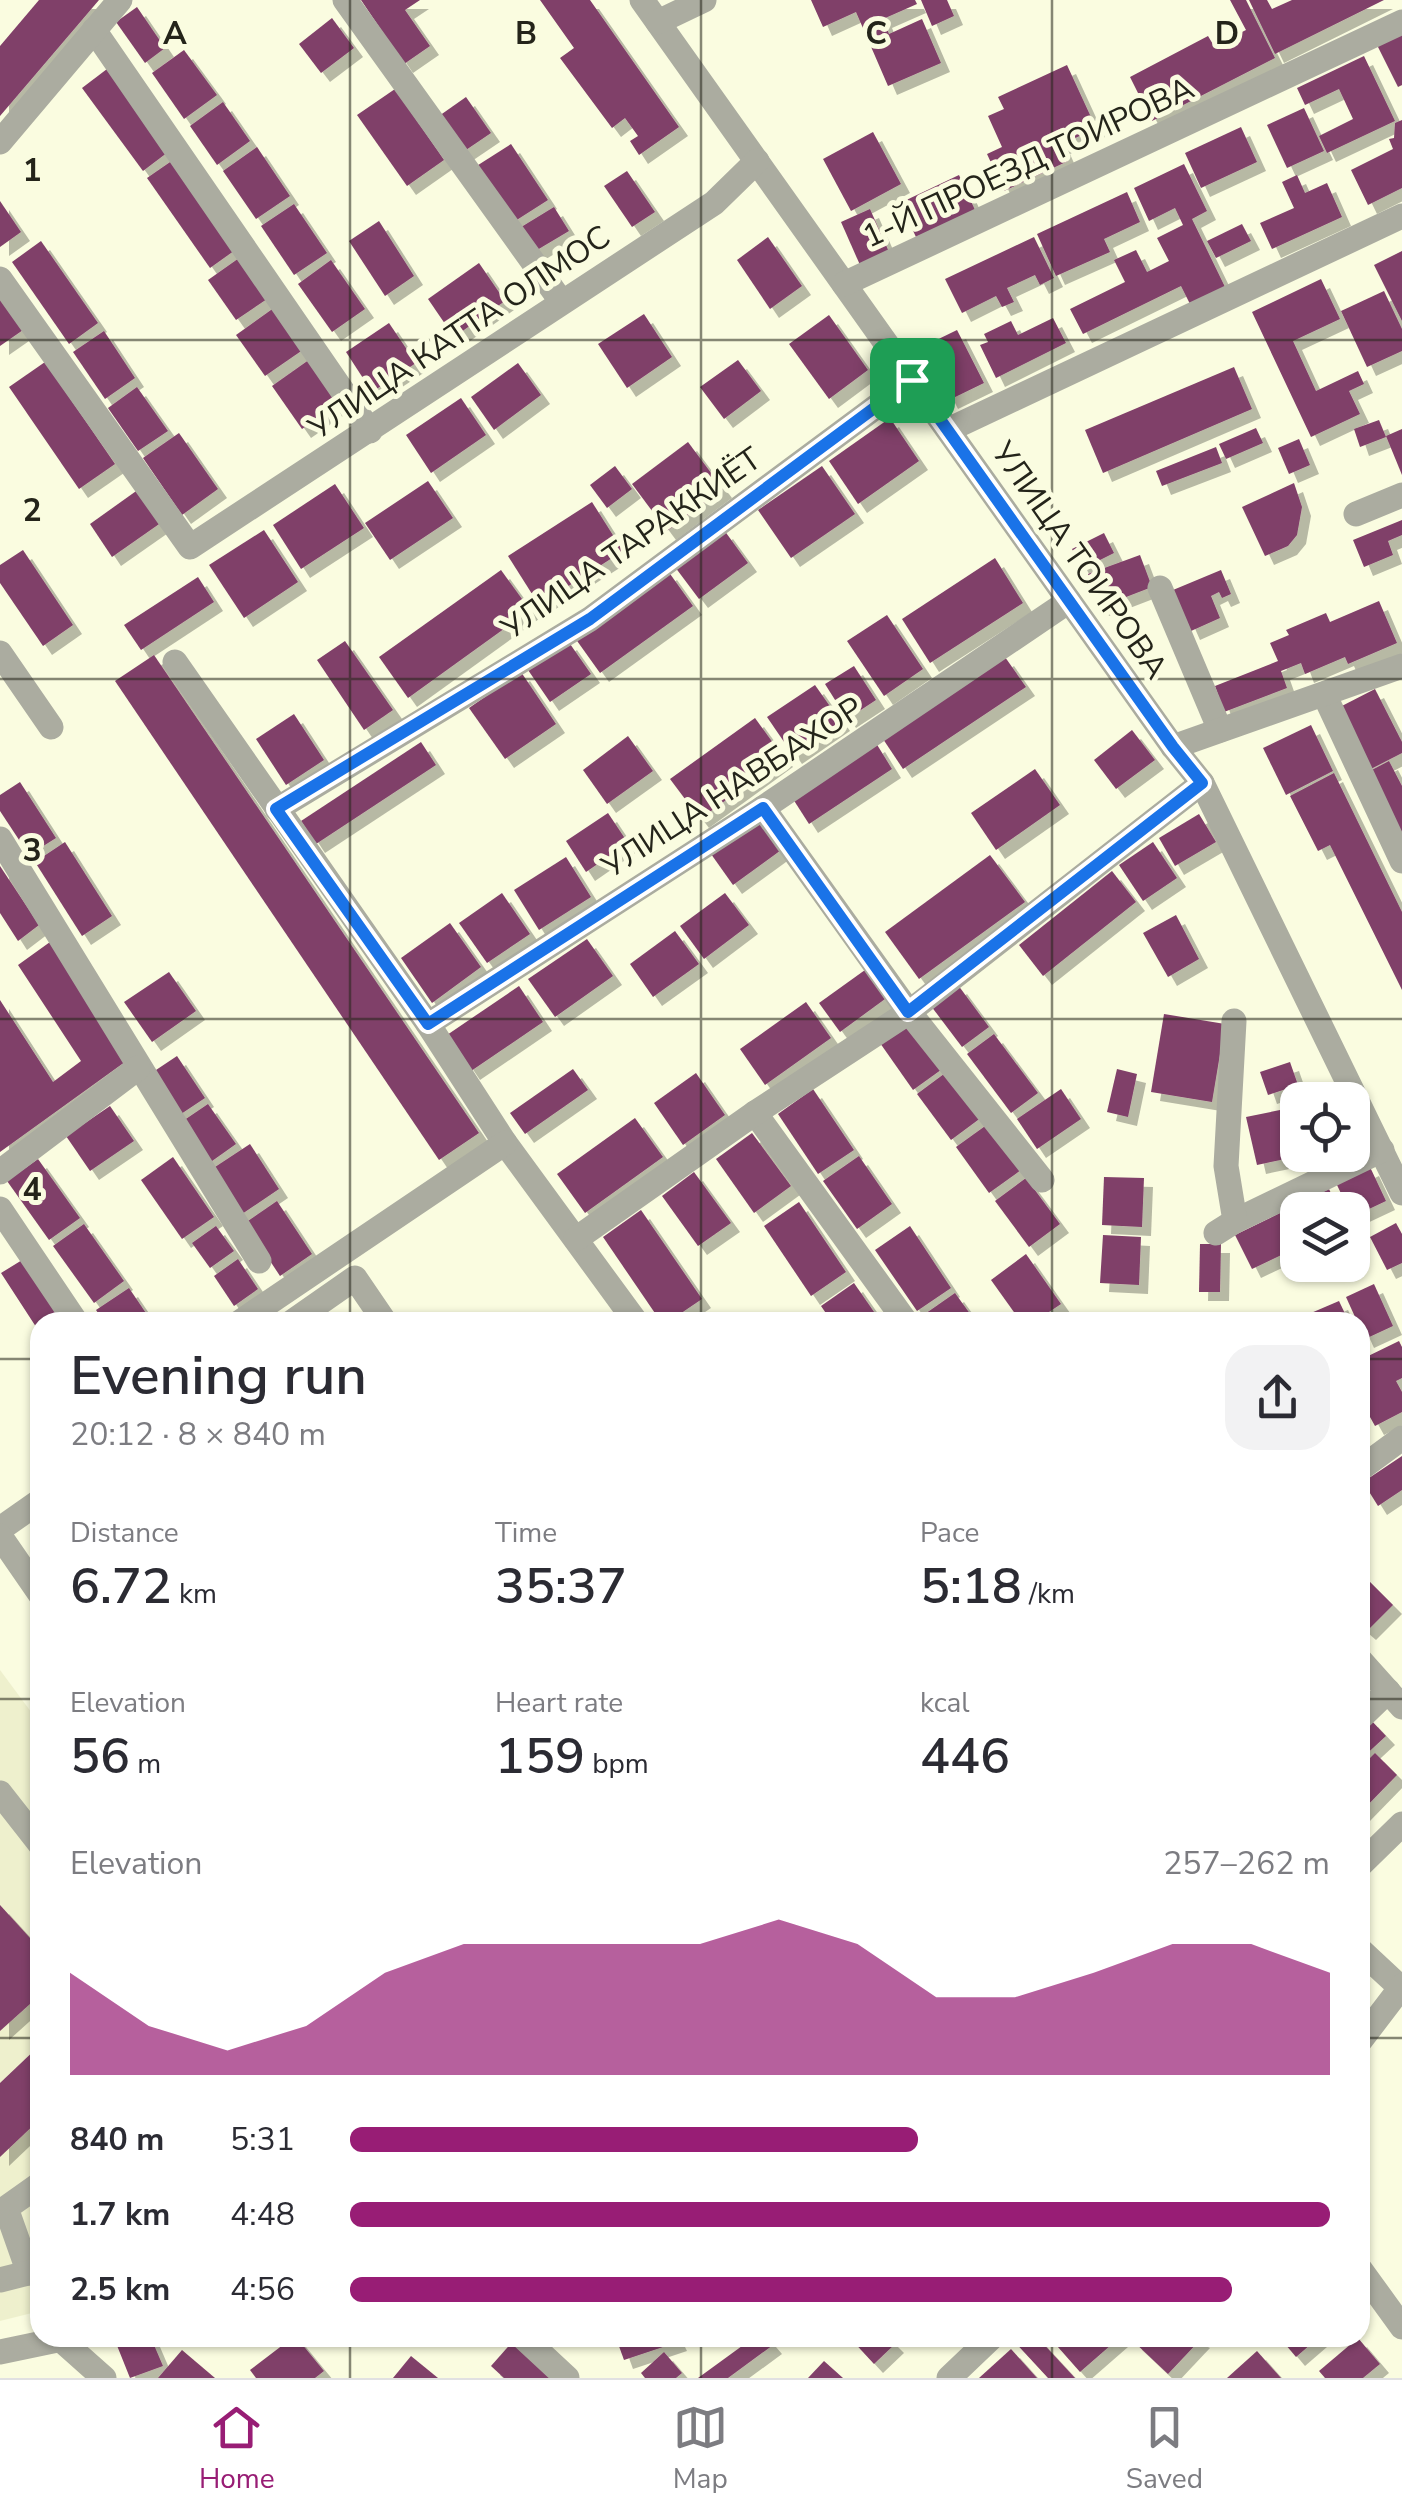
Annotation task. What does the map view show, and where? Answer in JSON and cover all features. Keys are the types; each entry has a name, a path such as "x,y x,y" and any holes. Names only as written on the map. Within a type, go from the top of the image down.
{"street":[{"path":"0,142 120,0"},
{"path":"345,0 562,300"},
{"name":"УЛИЦА ТОИРОВА","path":"642,0 1202,783 1402,1193"},
{"path":"658,22 704,0"},
{"name":"1-Й ПРОЕЗД ТОИРОВА","path":"844,284 1402,22"},
{"path":"94,30 370,430"},
{"name":"УЛИЦА КАТТА ОЛМОС","path":"0,280 190,547 714,203 756,161"},
{"path":"948,430 1402,216"},
{"name":"УЛИЦА ТАРАККИЁТ","path":"276,809 590,619 912,380"},
{"path":"1356,514 1402,496"},
{"path":"1160,588 1220,730"},
{"name":"УЛИЦА НАВБАХОР","path":"428,1024 763,808 1070,602"},
{"path":"0,652 51,727"},
{"path":"175,662 428,1024 505,1143 629,1312"},
{"path":"1173,747 1402,666"},
{"path":"1324,694 1402,861"},
{"path":"576,1239 908,1012 1202,783"},
{"path":"763,808 908,1012 1042,1180"},
{"path":"0,839 259,1261"},
{"path":"1234,1021 1226,1227 1382,1150"},
{"path":"0,1172 138,1068"},
{"path":"756,1113 899,1312"},
{"path":"255,1312 505,1143"},
{"path":"0,1209 69,1312"},
{"path":"306,1312 355,1278 378,1312"},
{"path":"1370,1462 1402,1438"},
{"path":"30,1509 0,1533 30,1579"},
{"path":"1370,1671 1395,1699 1370,1713"},
{"path":"0,1792 30,1831"},
{"path":"1370,1855 1402,1824"},
{"path":"1370,1959 1401,1987 1370,2027"},
{"path":"30,2191 6,2208 30,2260"},
{"path":"0,2280 30,2272"},
{"path":"1370,2283 1402,2327"},
{"path":"0,2352 30,2345"},
{"path":"73,2347 104,2378"},
{"path":"534,2347 567,2378"},
{"path":"949,2378 982,2347"}],"shaded area":[{"path":"0,1670 30,1710 30,2314 0,2321"}],"building":[{"path":"39,0 99,0 0,116 0,46"},
{"path":"361,0 420,0 405,10 430,46 404,64"},
{"path":"540,0 590,0 679,127 639,155 630,141 638,136 625,118 612,128 560,58 574,48"},
{"path":"811,0 915,0 917,4 883,19 889,34 922,19 941,63 888,86 856,12 823,27"},
{"path":"921,0 947,0 954,16 932,26"},
{"path":"1230,0 1246,0 1275,58 1152,121 1130,77 1208,36 1214,46 1246,30"},
{"path":"1249,0 1267,0 1272,9 1292,0 1384,0 1275,54"},
{"path":"137,7 165,48 145,63 116,22"},
{"path":"332,18 354,48 321,73 299,44"},
{"path":"1402,32 1402,85 1398,87 1377,45"},
{"path":"184,50 217,95 184,119 152,73"},
{"path":"1364,56 1395,121 1327,153 1319,136 1353,119 1339,89 1305,105 1297,88"},
{"path":"1067,65 1096,128 1061,145 1068,161 1004,191 987,154 1002,147 988,116 1004,109 998,97"},
{"path":"107,69 168,152 143,171 82,88"},
{"path":"395,89 444,160 407,186 357,115"},
{"path":"466,97 491,133 463,152 439,116"},
{"path":"223,102 250,141 217,165 190,126"},
{"path":"1304,108 1324,151 1287,168 1267,125"},
{"path":"1402,120 1402,188 1368,205 1351,170 1393,149 1389,139 1394,138 1395,123"},
{"path":"1241,127 1257,162 1201,188 1185,153"},
{"path":"873,132 901,184 851,211 823,159"},
{"path":"511,144 548,200 512,223 475,167"},
{"path":"257,147 290,196 256,219 223,171"},
{"path":"176,158 238,248 210,268 147,178"},
{"path":"1184,164 1207,211 1192,219 1225,287 1190,304 1181,286 1083,334 1070,309 1125,282 1114,260 1136,250 1147,272 1169,261 1157,238 1183,225 1175,208 1149,221 1134,188"},
{"path":"627,171 655,212 632,227 604,186"},
{"path":"959,175 975,210 916,237 900,203"},
{"path":"1297,175 1305,193 1327,183 1342,217 1272,249 1260,223 1294,208 1282,182"},
{"path":"1127,192 1140,222 1104,239 1110,252 1056,276 1037,234"},
{"path":"0,201 21,232 0,247"},
{"path":"294,204 327,253 294,275 261,226"},
{"path":"554,207 569,231 532,253 518,229"},
{"path":"870,209 889,252 860,265 841,222"},
{"path":"379,221 414,276 385,296 349,241"},
{"path":"1242,224 1251,241 1216,258 1207,241"},
{"path":"768,237 802,286 770,309 737,260"},
{"path":"1034,237 1054,278 1040,285 1035,275 1007,288 1014,302 1002,307 996,296 962,313 945,279"},
{"path":"41,241 98,323 69,344 12,262"},
{"path":"1402,251 1402,321 1374,265"},
{"path":"242,256 270,297 236,320 208,280"},
{"path":"331,260 365,309 332,332 298,284"},
{"path":"479,263 505,301 454,337 428,299"},
{"path":"1321,279 1340,319 1293,341 1316,391 1358,371 1364,384 1349,391 1360,414 1311,437 1252,312"},
{"path":"1384,291 1402,329 1402,351 1367,367 1341,311"},
{"path":"0,296 23,330 0,346"},
{"path":"278,305 307,347 265,376 236,335"},
{"path":"644,314 672,357 627,388 598,344"},
{"path":"829,315 868,370 829,399 789,344"},
{"path":"1053,318 1066,343 996,378 980,345 988,342 984,334 1011,321 1018,335"},
{"path":"389,323 416,363 372,392 346,352"},
{"path":"957,330 984,383 949,400 937,376 950,369 945,358 925,368 916,350"},
{"path":"104,331 135,378 105,399 73,352"},
{"path":"313,357 344,400 302,429 272,386"},
{"path":"738,360 761,391 724,419 700,387"},
{"path":"45,362 115,464 79,489 9,387"},
{"path":"518,363 541,395 494,430 471,397"},
{"path":"1234,367 1252,409 1103,473 1085,430"},
{"path":"137,387 168,431 138,451 108,408"},
{"path":"461,398 486,435 431,473 406,435"},
{"path":"890,418 919,461 858,504 829,461"},
{"path":"1379,420 1386,437 1360,447 1354,429"},
{"path":"1256,428 1263,443 1226,459 1219,444"},
{"path":"1402,429 1402,475 1386,436"},
{"path":"179,433 218,489 182,515 143,458"},
{"path":"1299,439 1310,465 1289,474 1278,448"},
{"path":"688,442 723,489 667,531 632,484"},
{"path":"1216,447 1222,463 1162,486 1156,471"},
{"path":"615,466 632,489 607,508 590,485"},
{"path":"822,466 855,514 791,558 758,510"},
{"path":"428,481 453,518 390,560 365,523"},
{"path":"1294,483 1302,507 1297,535 1288,546 1265,556 1242,507"},
{"path":"335,484 364,528 301,569 273,525"},
{"path":"139,489 162,522 112,557 90,524"},
{"path":"592,502 623,551 539,605 508,556"},
{"path":"1402,520 1402,535 1388,541 1393,555 1364,567 1353,540"},
{"path":"264,530 298,582 244,618 209,565"},
{"path":"724,530 748,563 699,599 675,567"},
{"path":"1104,533 1114,553 1082,569 1072,549"},
{"path":"23,550 73,625 43,646 0,583 0,565"},
{"path":"1140,555 1152,587 1100,607 1088,574"},
{"path":"995,558 1023,603 930,663 902,619"},
{"path":"501,570 530,610 408,698 379,657"},
{"path":"1221,570 1231,594 1222,598 1219,592 1211,596 1220,618 1191,631 1173,590"},
{"path":"668,571 693,606 600,673 575,638"},
{"path":"198,577 214,602 141,650 124,625"},
{"path":"1379,601 1397,643 1348,664 1345,657 1305,674 1301,663 1281,671 1287,688 1224,712 1215,686 1278,661 1270,643 1289,635 1286,630 1326,613 1330,622"},
{"path":"887,615 923,669 884,696 847,641"},
{"path":"345,641 393,710 364,730 317,660"},
{"path":"568,641 591,674 550,702 528,670"},
{"path":"154,655 479,1133 439,1160 115,681"},
{"path":"1005,657 1026,687 903,769 883,739"},
{"path":"854,666 876,700 847,719 825,684"},
{"path":"521,672 556,724 505,759 469,708"},
{"path":"815,685 841,722 793,755 767,717"},
{"path":"1375,689 1402,742 1402,753 1367,771 1336,709"},
{"path":"294,714 324,760 286,785 256,739"},
{"path":"755,718 784,758 700,819 670,779"},
{"path":"1311,725 1333,771 1286,795 1263,748"},
{"path":"1132,730 1155,760 1116,789 1094,760"},
{"path":"628,736 653,771 607,804 583,770"},
{"path":"421,742 436,765 316,844 301,821"},
{"path":"876,743 892,769 809,824 793,799"},
{"path":"1389,761 1402,786 1402,839 1368,772"},
{"path":"1035,769 1060,805 996,850 971,813"},
{"path":"1334,773 1402,912 1402,990 1330,845 1318,851 1290,796"},
{"path":"20,782 56,838 29,855 0,811 0,795"},
{"path":"608,813 628,843 586,872 566,841"},
{"path":"1199,814 1216,842 1175,866 1159,838"},
{"path":"766,815 788,845 733,885 711,854"},
{"path":"65,842 112,916 82,936 35,862"},
{"path":"1153,842 1177,878 1143,901 1119,865"},
{"path":"990,855 1025,902 919,979 885,932"},
{"path":"566,857 591,897 539,930 514,890"},
{"path":"0,866 39,925 18,941 0,913"},
{"path":"1112,871 1136,902 1043,976 1019,945"},
{"path":"502,893 530,934 487,963 459,923"},
{"path":"725,893 749,925 704,959 680,926"},
{"path":"1176,915 1199,959 1168,977 1143,933"},
{"path":"450,923 481,967 432,1003 401,958"},
{"path":"675,931 699,964 653,997 630,964"},
{"path":"587,939 613,976 555,1017 528,979"},
{"path":"50,942 129,1059 0,1152 0,1000 53,1082 81,1061 18,965"},
{"path":"865,970 885,999 840,1032 819,1003"},
{"path":"169,972 196,1011 152,1042 124,1002"},
{"path":"958,985 989,1027 962,1047 931,1006"},
{"path":"519,986 543,1022 471,1071 447,1035"},
{"path":"806,1002 831,1038 765,1085 740,1049"},
{"path":"1164,1014 1225,1024 1212,1102 1151,1092"},
{"path":"911,1020 945,1067 913,1090 880,1043"},
{"path":"994,1034 1038,1093 1011,1113 967,1054"},
{"path":"177,1056 205,1098 175,1118 147,1076"},
{"path":"1290,1062 1297,1082 1280,1082 1280,1091 1268,1095 1260,1072"},
{"path":"573,1069 588,1090 525,1134 510,1113"},
{"path":"1117,1069 1137,1074 1128,1117 1107,1112"},
{"path":"948,1071 982,1117 951,1140 917,1094"},
{"path":"696,1073 725,1115 683,1145 654,1103"},
{"path":"813,1089 854,1150 818,1174 778,1114"},
{"path":"1061,1089 1081,1119 1037,1149 1017,1119"},
{"path":"208,1104 236,1144 205,1166 177,1125"},
{"path":"110,1106 134,1141 90,1171 66,1136"},
{"path":"1280,1110 1280,1160 1257,1165 1246,1117"},
{"path":"635,1118 663,1157 585,1213 557,1174"},
{"path":"988,1124 1021,1170 989,1193 956,1147"},
{"path":"752,1133 791,1186 754,1213 716,1159"},
{"path":"250,1144 279,1189 239,1216 209,1171"},
{"path":"859,1156 892,1204 857,1229 823,1181"},
{"path":"173,1157 214,1217 182,1239 141,1180"},
{"path":"38,1159 80,1218 49,1240 7,1181"},
{"path":"1370,1167 1386,1201 1370,1209 1370,1192 1340,1192 1336,1183 1359,1172 1370,1172"},
{"path":"694,1172 731,1223 698,1246 662,1196"},
{"path":"1104,1177 1144,1178 1142,1227 1102,1225"},
{"path":"1026,1178 1060,1224 1029,1247 995,1201"},
{"path":"277,1201 312,1254 280,1276 245,1223"},
{"path":"799,1202 846,1272 811,1296 764,1226"},
{"path":"641,1210 702,1299 683,1312 654,1312 603,1237"},
{"path":"1280,1213 1280,1256 1252,1269 1235,1235"},
{"path":"1396,1223 1402,1234 1402,1263 1387,1270 1370,1237"},
{"path":"84,1224 124,1281 94,1303 53,1246"},
{"path":"216,1226 234,1251 210,1268 192,1243"},
{"path":"910,1226 951,1288 917,1311 875,1250"},
{"path":"1103,1235 1141,1237 1139,1285 1100,1283"},
{"path":"1200,1244 1221,1244 1220,1292 1199,1292"},
{"path":"1026,1254 1061,1304 1049,1312 1014,1312 991,1280"},
{"path":"27,1257 63,1312 30,1312 30,1318 1,1273"},
{"path":"238,1259 258,1289 234,1306 214,1276"},
{"path":"854,1283 874,1312 825,1312 821,1306"},
{"path":"1374,1284 1393,1326 1370,1337 1370,1312 1353,1312 1346,1297"},
{"path":"129,1288 145,1312 97,1312"},
{"path":"955,1293 969,1312 928,1312"},
{"path":"1339,1301 1344,1312 1313,1312"},
{"path":"1399,1341 1402,1347 1402,1378 1396,1381 1402,1392 1402,1412 1375,1426 1370,1417 1370,1355"},
{"path":"1402,1456 1402,1490 1378,1506 1370,1493 1370,1477"},
{"path":"1370,1582 1393,1605 1370,1628"},
{"path":"1370,1719 1386,1736 1370,1751"},
{"path":"1375,1753 1397,1775 1370,1803 1370,1758"},
{"path":"0,1905 30,1938 30,2004 0,2031"},
{"path":"30,2054 30,2128 0,2157 0,2083"},
{"path":"118,2347 155,2347 163,2366 130,2378"},
{"path":"280,2347 304,2347 324,2371 315,2378 256,2378 250,2370"},
{"path":"508,2347 521,2347 550,2378 504,2378 491,2366"},
{"path":"619,2347 663,2347 624,2360"},
{"path":"741,2347 770,2347 728,2378 698,2378"},
{"path":"858,2347 892,2347 874,2364"},
{"path":"1019,2347 1046,2347 1075,2378 1048,2378"},
{"path":"1058,2347 1109,2347 1080,2372"},
{"path":"1139,2347 1193,2347 1168,2374"},
{"path":"1288,2347 1308,2347 1296,2357"},
{"path":"1347,2347 1366,2347 1380,2364 1363,2378 1325,2378 1319,2371"},
{"path":"1011,2349 1037,2378 979,2378"},
{"path":"182,2350 215,2378 158,2378"},
{"path":"1257,2351 1281,2378 1227,2378"},
{"path":"664,2352 682,2373 676,2378 645,2378 641,2373"},
{"path":"411,2356 438,2378 393,2378"},
{"path":"824,2361 843,2378 808,2378"}],"route":[{"path":"912,380 1202,783 908,1012 763,808 428,1024 276,809 590,619 912,380"}]}
